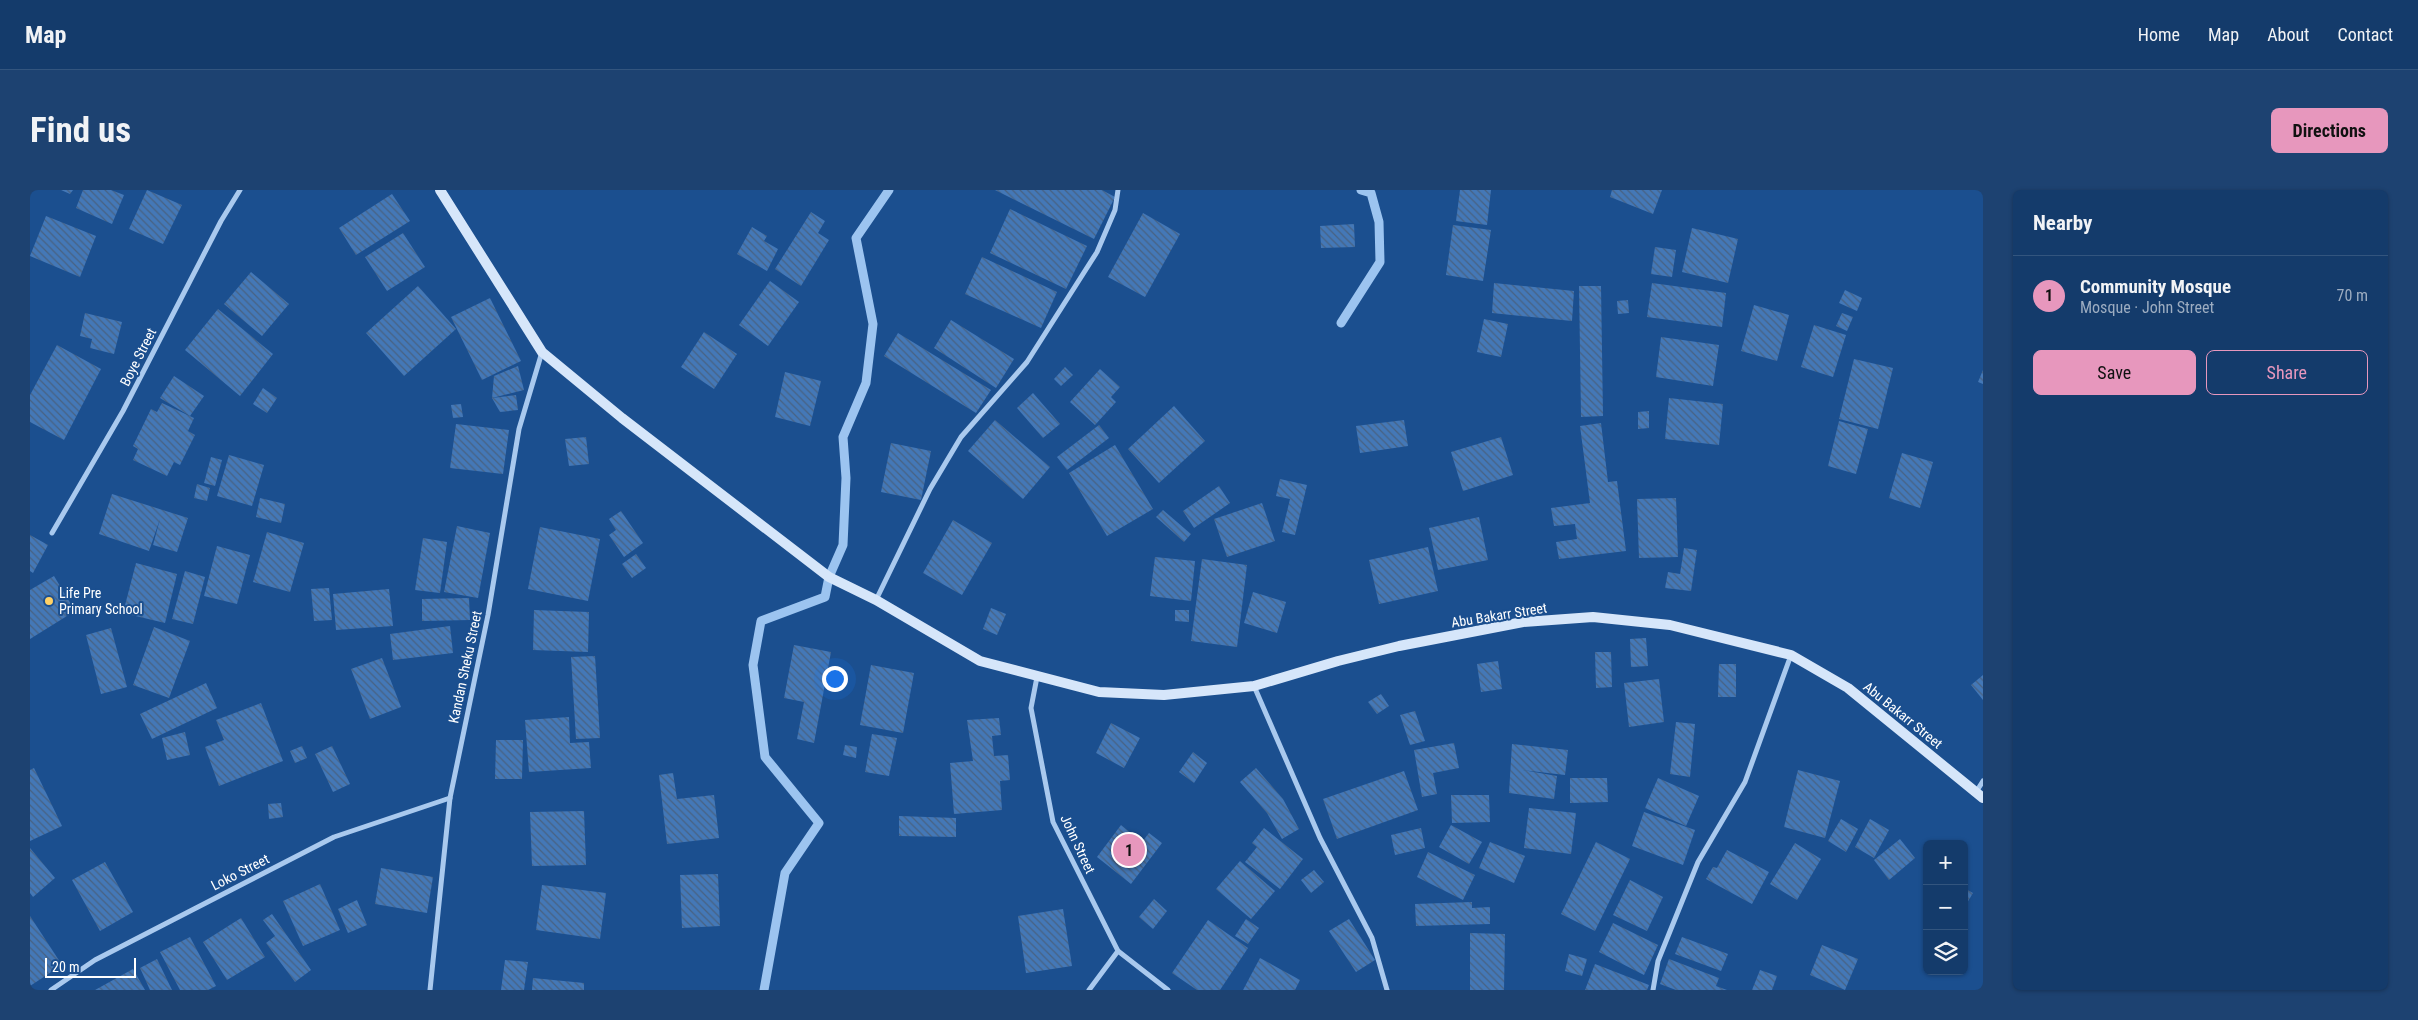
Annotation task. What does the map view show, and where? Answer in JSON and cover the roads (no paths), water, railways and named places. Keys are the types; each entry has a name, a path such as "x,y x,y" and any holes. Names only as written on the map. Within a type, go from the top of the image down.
{"street":[{"name":"Boye Street","path":"52,533 123,411 221,221 240,190"},
{"name":"Abu Bakarr Street","path":"440,190 542,352 622,418 829,577 876,600 980,661 1099,692 1164,695 1254,686 1338,661 1398,646 1523,622 1593,617 1670,624 1791,655 1848,688 1979,794"},
{"path":"876,600 930,489 961,437 1027,362 1097,252 1115,210 1118,190"},
{"name":"Kandan Sheku Street","path":"430,990 450,798 488,615 519,429 542,352"},
{"path":"1653,990 1658,961 1698,862 1745,782 1791,655"},
{"name":"John Street","path":"1037,677 1031,708 1053,822 1118,951 1168,990"},
{"path":"1254,686 1320,838 1372,938 1387,990"},
{"path":"1979,794 1983,781"},
{"name":"Loko Street","path":"51,990 95,960 334,836 450,798"},
{"path":"1089,990 1118,951"}],"waterway":[{"path":"764,990 785,873 819,823 765,757 753,665 761,621 825,597 829,577 843,545 846,478 843,437 866,383 873,324 856,238 889,190"},
{"path":"1341,323 1380,262 1379,222 1371,193 1361,190"}],"place":[{"name":"Life Pre Primary School","path":"49,601"},
{"name":"Community Mosque","path":"1129,850"}]}
